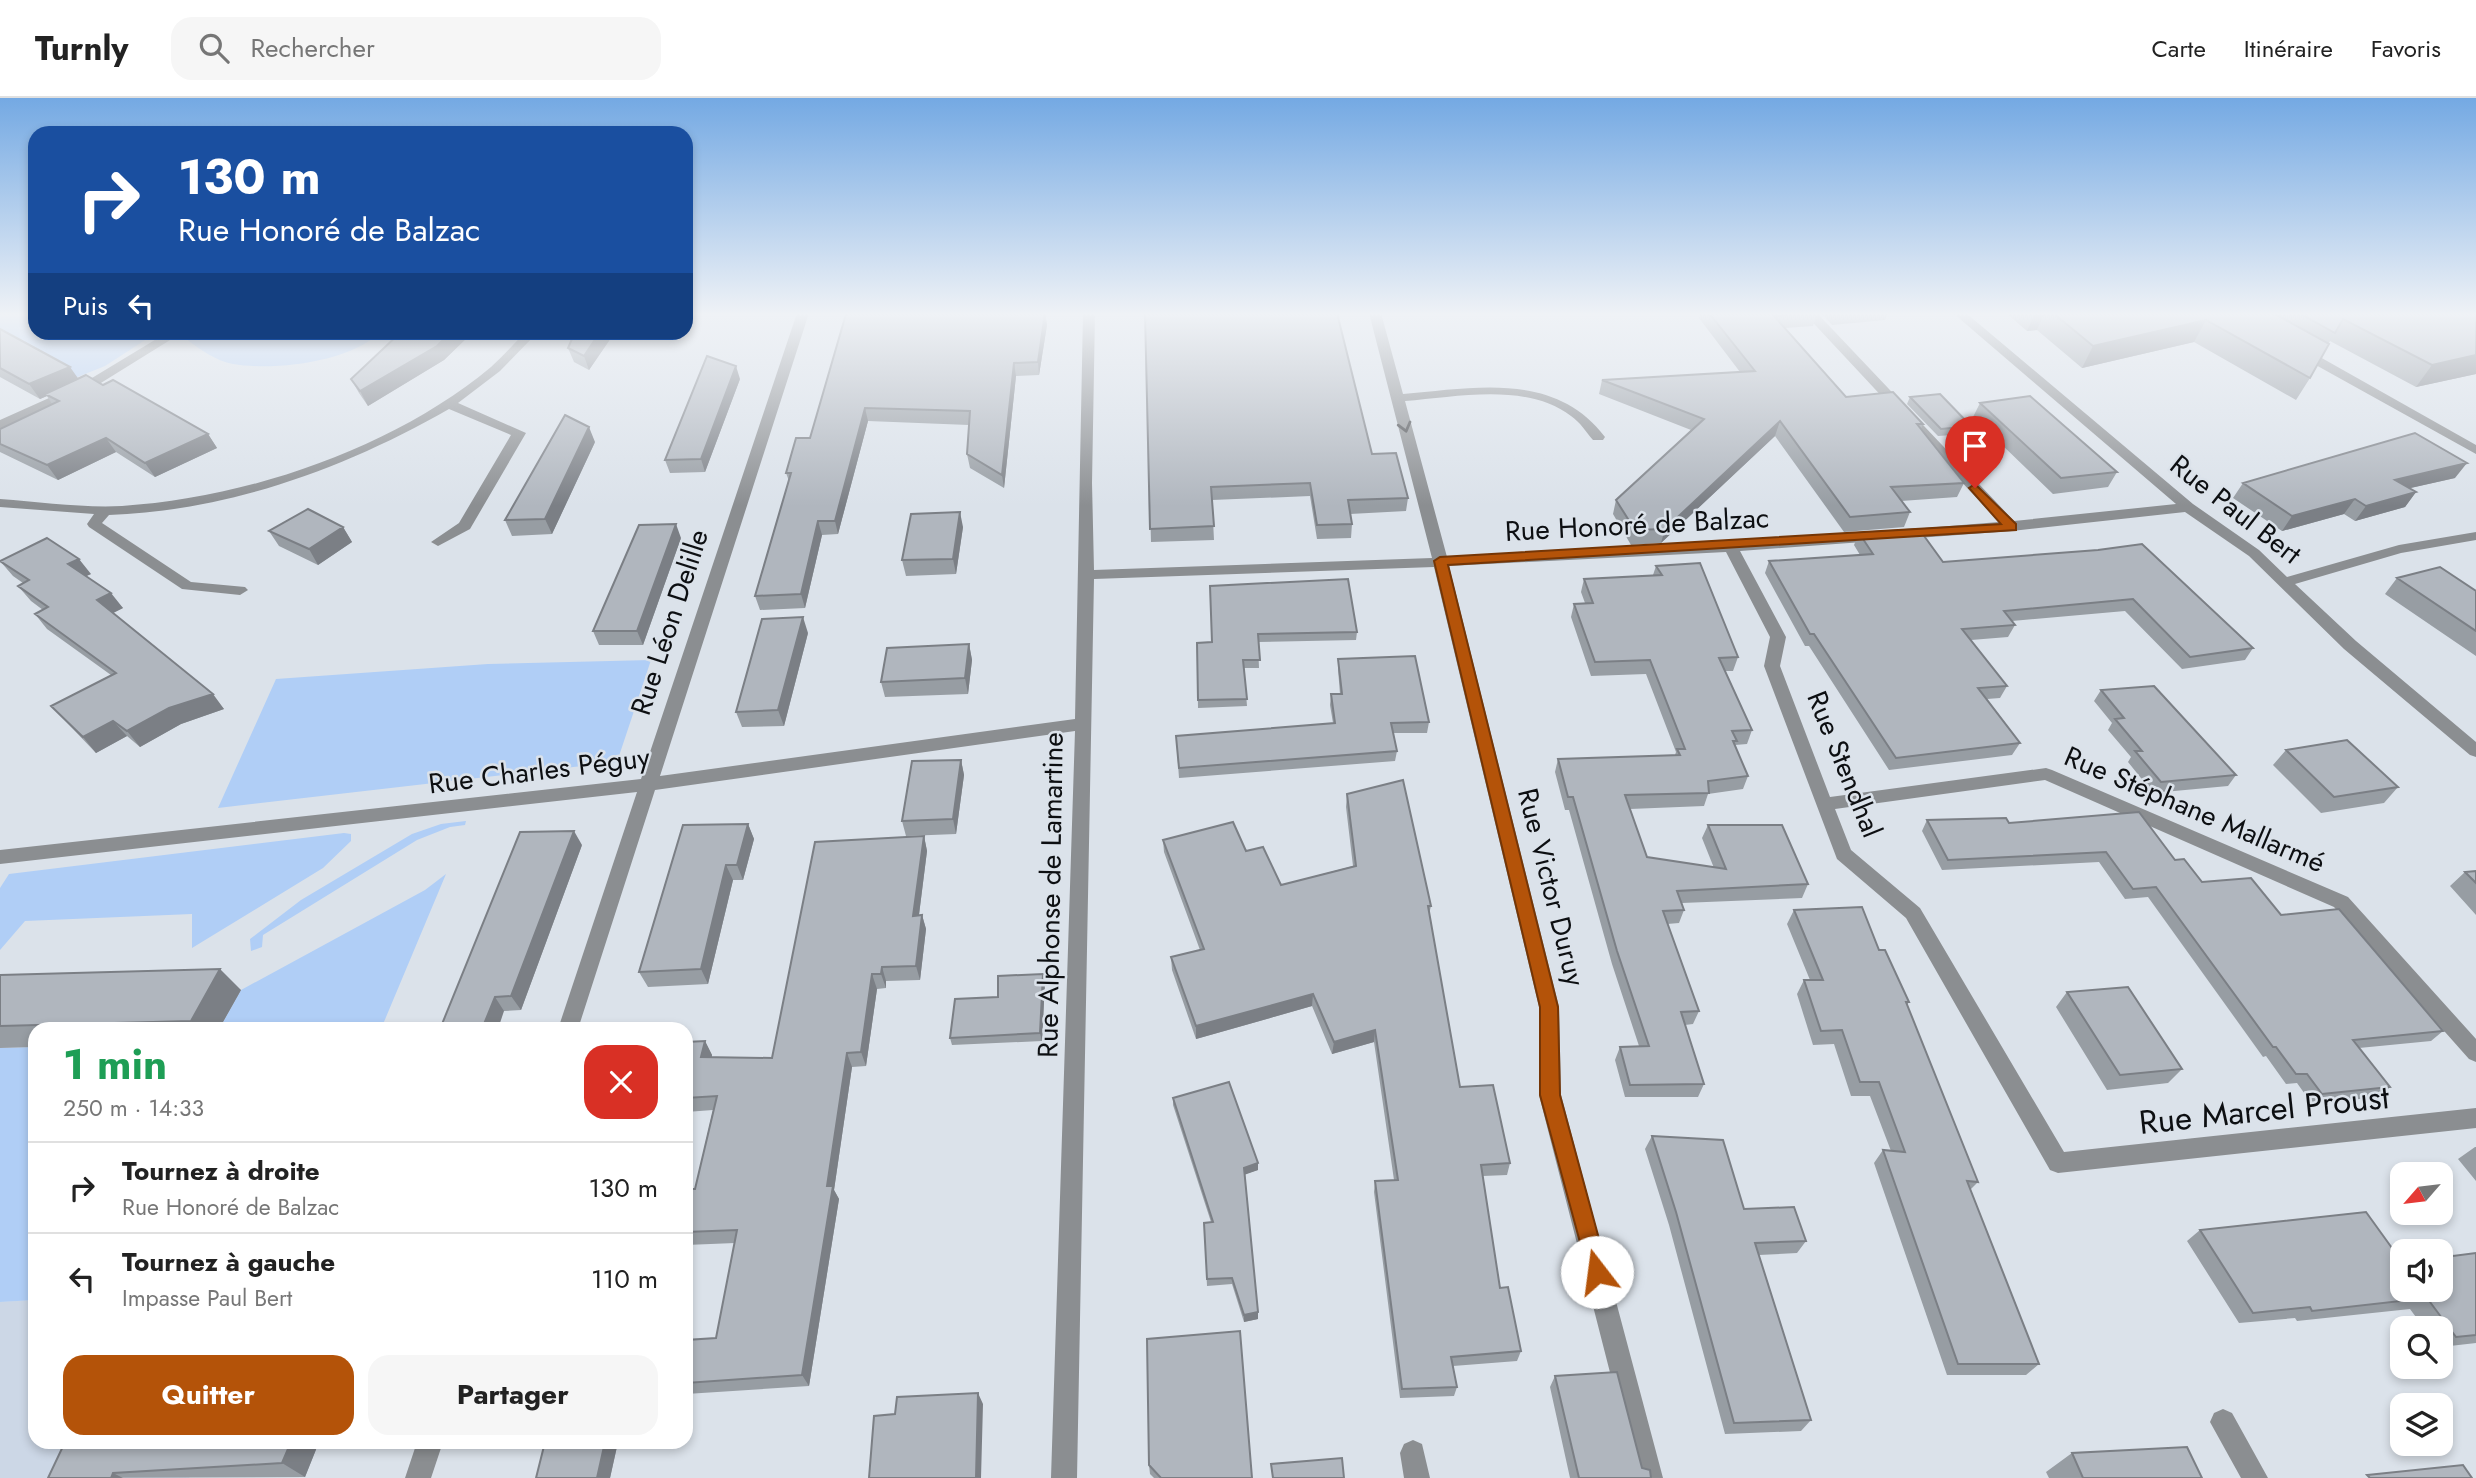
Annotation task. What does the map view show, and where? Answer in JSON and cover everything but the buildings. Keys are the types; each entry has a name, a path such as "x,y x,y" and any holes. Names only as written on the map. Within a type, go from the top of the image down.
{"street":[{"path":"0,425 53,404 106,377"},
{"path":"0,503 104,510 202,499 269,483 339,461 396,435 482,377"},
{"name":"Rue Léon Delille","path":"570,1022 782,377"},
{"name":"Rue Alphonse de Lamartine","path":"1064,1478 1087,575 1085,483 1087,377"},
{"name":"Rue Victor Duruy","path":"1392,377 1440,561 1549,1007 1550,1095 1650,1478"},
{"path":"1870,377 2011,527"},
{"name":"Rue Paul Bert","path":"2035,377 2188,507 2254,553 2350,645 2476,751"},
{"path":"2347,377 2476,450"},
{"path":"1397,398 1507,391 1530,395 1550,400 1576,412 1598,437"},
{"path":"438,542 466,526 519,433 447,403"},
{"name":"Rue Honoré de Balzac","path":"1087,575 1440,561 1730,545 2011,527 2188,507"},
{"path":"104,510 94,524 187,586 240,590"},
{"path":"2286,582 2399,549 2476,537"},
{"name":"Rue Stendhal","path":"1730,545 1778,637 1772,666 1843,854 1913,913 2058,1163"},
{"name":"Rue Charles Péguy","path":"0,857 650,784 1082,724"},
{"name":"Rue Stéphane Mallarmé","path":"1824,804 2046,774 2341,902 2476,1053"},
{"name":"Rue Marcel Proust","path":"2058,1163 2476,1118"},
{"path":"2223,1422 2255,1478"},
{"path":"418,1478 428,1449"}],"shaded area":[{"path":"651,660 617,762 218,808 276,679 488,664"},
{"path":"466,821 465,825 450,827 417,840 263,935 262,947 251,951 250,939 301,900 412,834 441,824"},
{"path":"351,834 351,841 323,868 192,948 192,914 25,921 0,950 0,888 9,874"},
{"path":"446,874 384,1022 223,1022 241,990 425,890"},
{"path":"28,1047 28,1300 0,1302 0,1048"},
{"path":"28,1300 28,1449 202,1449 189,1478 0,1478 0,1302"}],"route":[{"path":"1597,1272 1550,1095 1549,1007 1440,561 2011,527 1975,488"}]}
